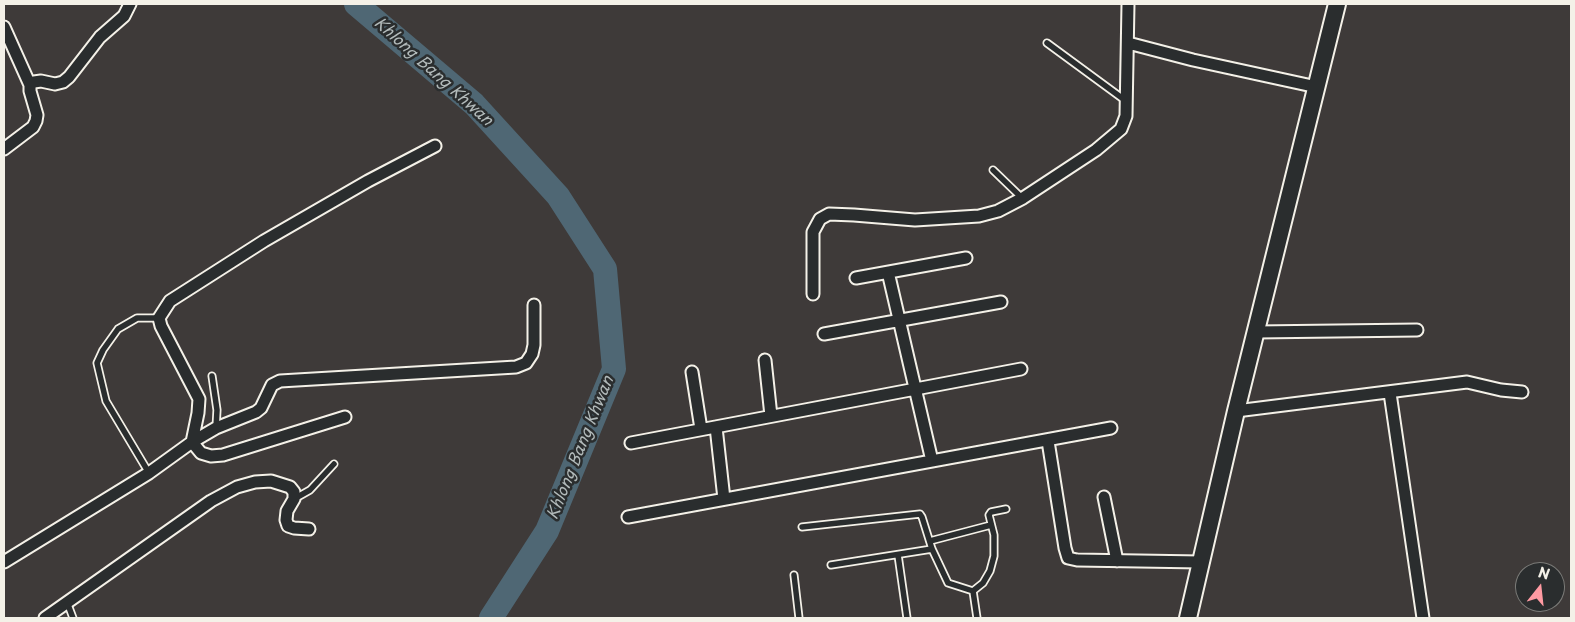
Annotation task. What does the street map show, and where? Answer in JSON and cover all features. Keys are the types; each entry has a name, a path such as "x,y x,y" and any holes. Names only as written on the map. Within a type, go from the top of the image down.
{"main road":[{"path":"1188,618 1236,411 1337,4"}],"street":[{"path":"30,85 41,81 55,84 63,82 100,37 124,16 130,4"},
{"path":"813,294 813,232 820,219 829,214 854,214 915,220 979,216 998,210 1022,198 1096,150 1121,130 1126,116 1127,102 1128,4"},
{"path":"4,27 30,85 37,115 33,127 4,149"},
{"path":"1128,43 1193,60 1317,87"},
{"path":"192,442 199,400 160,326 159,318 170,302 264,241 368,181 435,146"},
{"path":"856,278 966,258"},
{"path":"888,272 932,461"},
{"path":"824,334 1001,302"},
{"path":"4,562 149,473 192,442 216,428 256,412 261,408 272,385 280,380 516,367 526,363 532,354 534,345 534,305"},
{"path":"1256,332 1417,330"},
{"path":"765,360 771,416"},
{"path":"631,443 1021,369"},
{"path":"692,372 701,429"},
{"path":"1236,411 1467,382 1501,390 1522,392"},
{"path":"1390,393 1423,618"},
{"path":"192,442 201,453 211,456 223,455 345,417"},
{"path":"716,427 724,499"},
{"path":"628,516 1111,428"},
{"path":"1048,440 1068,558 1077,560 1202,562"},
{"path":"45,618 211,501 237,487 255,482 271,481 290,487 294,492 294,499 286,520 288,526 309,529"},
{"path":"1104,497 1117,561"}],"lane":[{"path":"1047,43 1127,102"},
{"path":"993,170 1022,198"},
{"path":"149,473 106,401 97,363 103,350 118,329 137,318 159,318"},
{"path":"212,376 217,410 216,428"},
{"path":"294,499 310,490 334,464"},
{"path":"973,591 982,583 990,571 994,556 994,535 989,515 991,512 1006,509"},
{"path":"802,527 920,514 932,549 948,583 973,591"},
{"path":"930,541 991,524"},
{"path":"831,565 932,549"},
{"path":"898,555 907,618"},
{"path":"794,575 799,618"},
{"path":"973,591 977,618"},
{"path":"67,602 73,618"}],"waterway":[{"name":"Khlong Bang Khwan","path":"356,4 474,104 558,196 605,269 614,369 547,531 491,618"}]}
